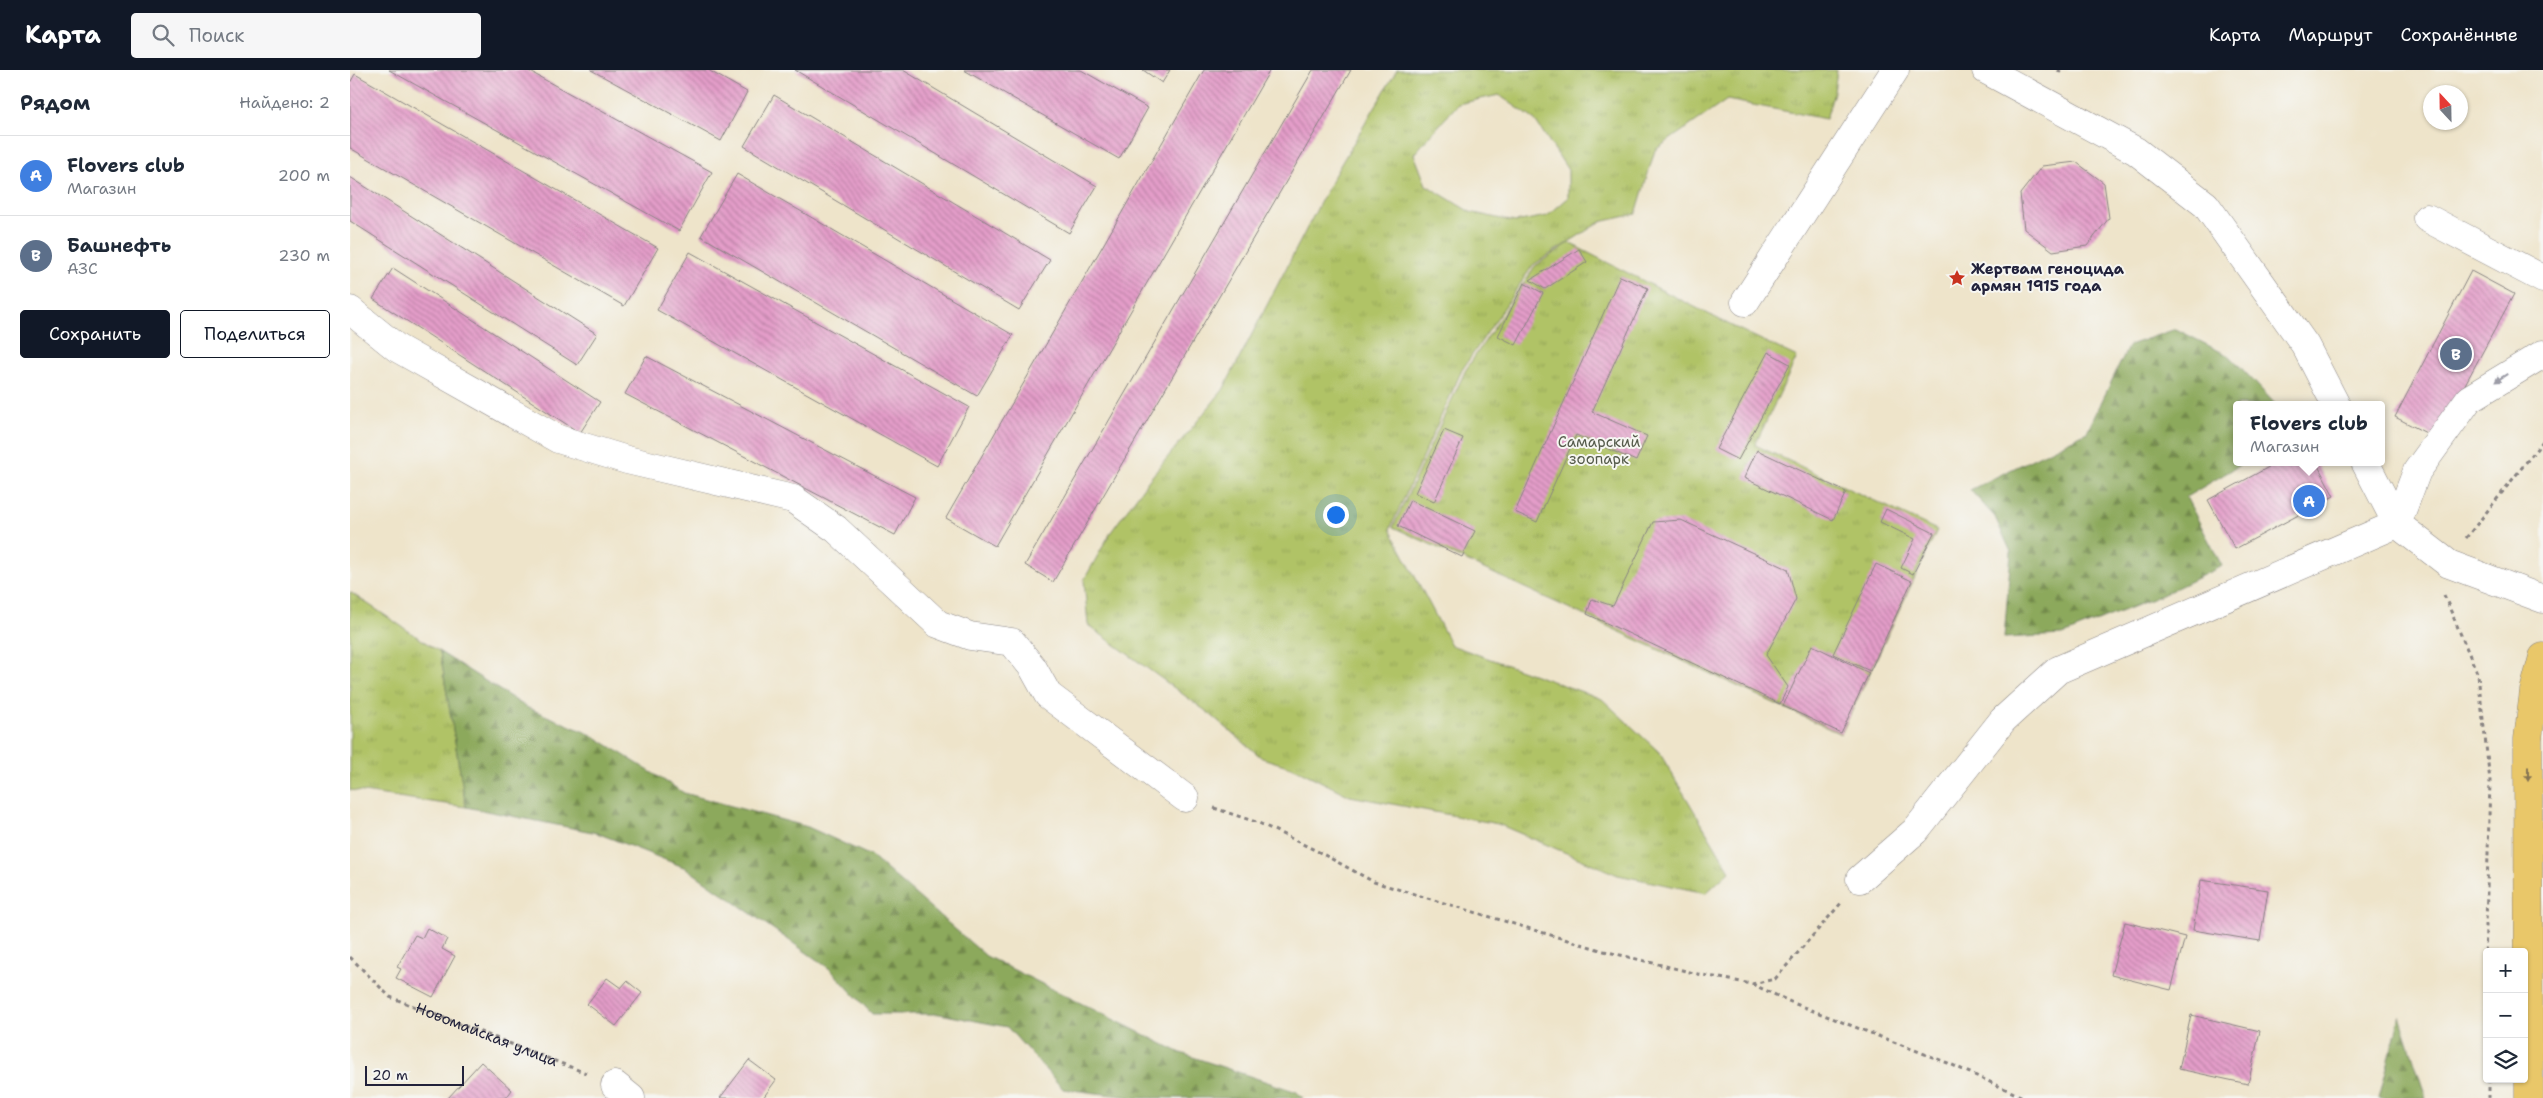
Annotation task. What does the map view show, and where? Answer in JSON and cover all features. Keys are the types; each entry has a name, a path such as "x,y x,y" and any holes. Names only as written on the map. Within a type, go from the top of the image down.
{"main road":[{"path":"2529,1098 2528,739 2534,691 2543,657"}],"street":[{"path":"1745,302 1896,70"},
{"path":"1986,70 2136,151 2206,205 2305,345 2334,401"},
{"path":"2427,218 2543,279"},
{"path":"350,310 397,348 558,439 627,460 793,500 836,529 938,624 970,636 1012,642 1033,668 1048,695 1185,798"},
{"path":"1860,879 1915,831 2003,720 2058,670 2397,524 2417,471 2469,400 2536,356 2543,354"},
{"path":"2367,466 2397,524 2449,564 2543,599"}],"path":[{"path":"2487,993 2490,782 2478,675 2441,586 2449,564 2464,542 2543,441"},
{"path":"1185,798 1259,823 1319,852 1374,882 1604,951 1698,974 1752,984 1793,1003 1948,1063 2025,1098"},
{"path":"1752,984 1775,979 1821,928 1860,879"},
{"name":"Новомайская улица","path":"350,957 390,997 623,1091"},
{"path":"2489,1083 2489,1098"}],"green space":[{"path":"1397,70 1837,70 1834,92 1826,119 1727,100 1655,150 1636,214 1600,222 1533,265 1462,370 1390,529 1451,645 1602,699 1659,752 1730,871 1706,893 1618,875 1498,824 1350,796 1294,768 1262,758 1210,714 1088,625 1084,580 1111,532 1148,481 1223,390 1335,174","holes":["1499,95 1535,120 1568,170 1568,198 1547,216 1515,222 1470,212 1426,185 1414,154 1458,104"]},
{"name":"Самарский зоопарк","path":"1569,243 1797,357 1755,445 1937,530 1841,734 1393,527 1465,371 1535,266"},
{"path":"2176,329 2231,357 2272,401 2233,401 2233,466 2238,466 2186,497 2222,566 2162,595 2063,635 2004,638 2011,552 1995,517 1970,490 2087,432 2129,345"},
{"path":"350,592 440,652 466,807 350,790"},
{"path":"440,652 526,707 592,735 684,793 808,827 871,856 986,956 1181,1053 1297,1092 1303,1098 1138,1098 1063,1089 1007,1027 940,1014 872,1014 830,969 686,868 597,833 466,807"},
{"path":"2400,1016 2426,1098 2379,1098"}],"building":[{"path":"389,70 527,70 712,172 679,231"},
{"path":"591,70 708,70 747,92 721,141"},
{"path":"795,70 903,70 1097,186 1069,233"},
{"path":"964,70 1081,70 1148,108 1119,159"},
{"path":"1143,70 1170,70 1162,83"},
{"path":"1204,70 1270,70 995,546 946,518"},
{"path":"1313,70 1351,70 1053,582 1025,565"},
{"path":"355,74 658,248 624,306 350,148 350,83"},
{"path":"774,95 1050,260 1019,310 744,146"},
{"path":"2076,162 2104,183 2109,218 2087,246 2053,251 2024,229 2020,194 2042,166"},
{"path":"737,174 1013,335 977,396 701,236"},
{"path":"350,177 597,334 577,365 350,221"},
{"path":"1579,249 1587,262 1545,289 1530,280"},
{"path":"690,252 969,407 937,466 657,310"},
{"path":"393,268 600,402 580,433 373,299"},
{"path":"2471,271 2514,294 2436,438 2395,417"},
{"path":"1620,276 1648,288 1592,412 1647,436 1636,461 1576,435 1537,522 1515,512"},
{"path":"1524,283 1543,293 1516,345 1498,336"},
{"path":"1768,352 1790,364 1738,460 1716,449"},
{"path":"646,356 915,497 895,535 625,394"},
{"path":"1444,430 1463,438 1434,502 1415,493"},
{"path":"1757,450 1846,492 1833,520 1744,478"},
{"path":"2271,466 2318,466 2334,496 2235,549 2208,500"},
{"path":"1410,500 1475,531 1462,557 1398,526"},
{"path":"1886,509 1934,533 1913,574 1901,568 1915,539 1880,522"},
{"path":"1681,520 1788,569 1796,599 1766,655 1788,687 1780,704 1587,614 1592,599 1613,606 1653,522"},
{"path":"1876,564 1912,581 1870,671 1833,654"},
{"path":"1812,645 1869,673 1841,733 1783,706"},
{"path":"2201,880 2268,890 2260,941 2193,930"},
{"path":"2125,922 2185,937 2171,990 2111,975"},
{"path":"427,928 447,939 442,949 455,956 433,997 396,978 401,969 397,967 415,935 422,938"},
{"path":"607,978 621,988 627,981 642,993 616,1026 587,1004"},
{"path":"2191,1015 2260,1031 2248,1084 2179,1069"},
{"path":"749,1060 776,1080 763,1098 720,1098"},
{"path":"481,1062 512,1090 506,1098 448,1098"}],"place":[{"name":"Жертвам геноцида армян 1915 года","path":"1957,278"},
{"name":"Башнефть","path":"2456,354"},
{"name":"Flovers club","path":"2309,501"}]}
